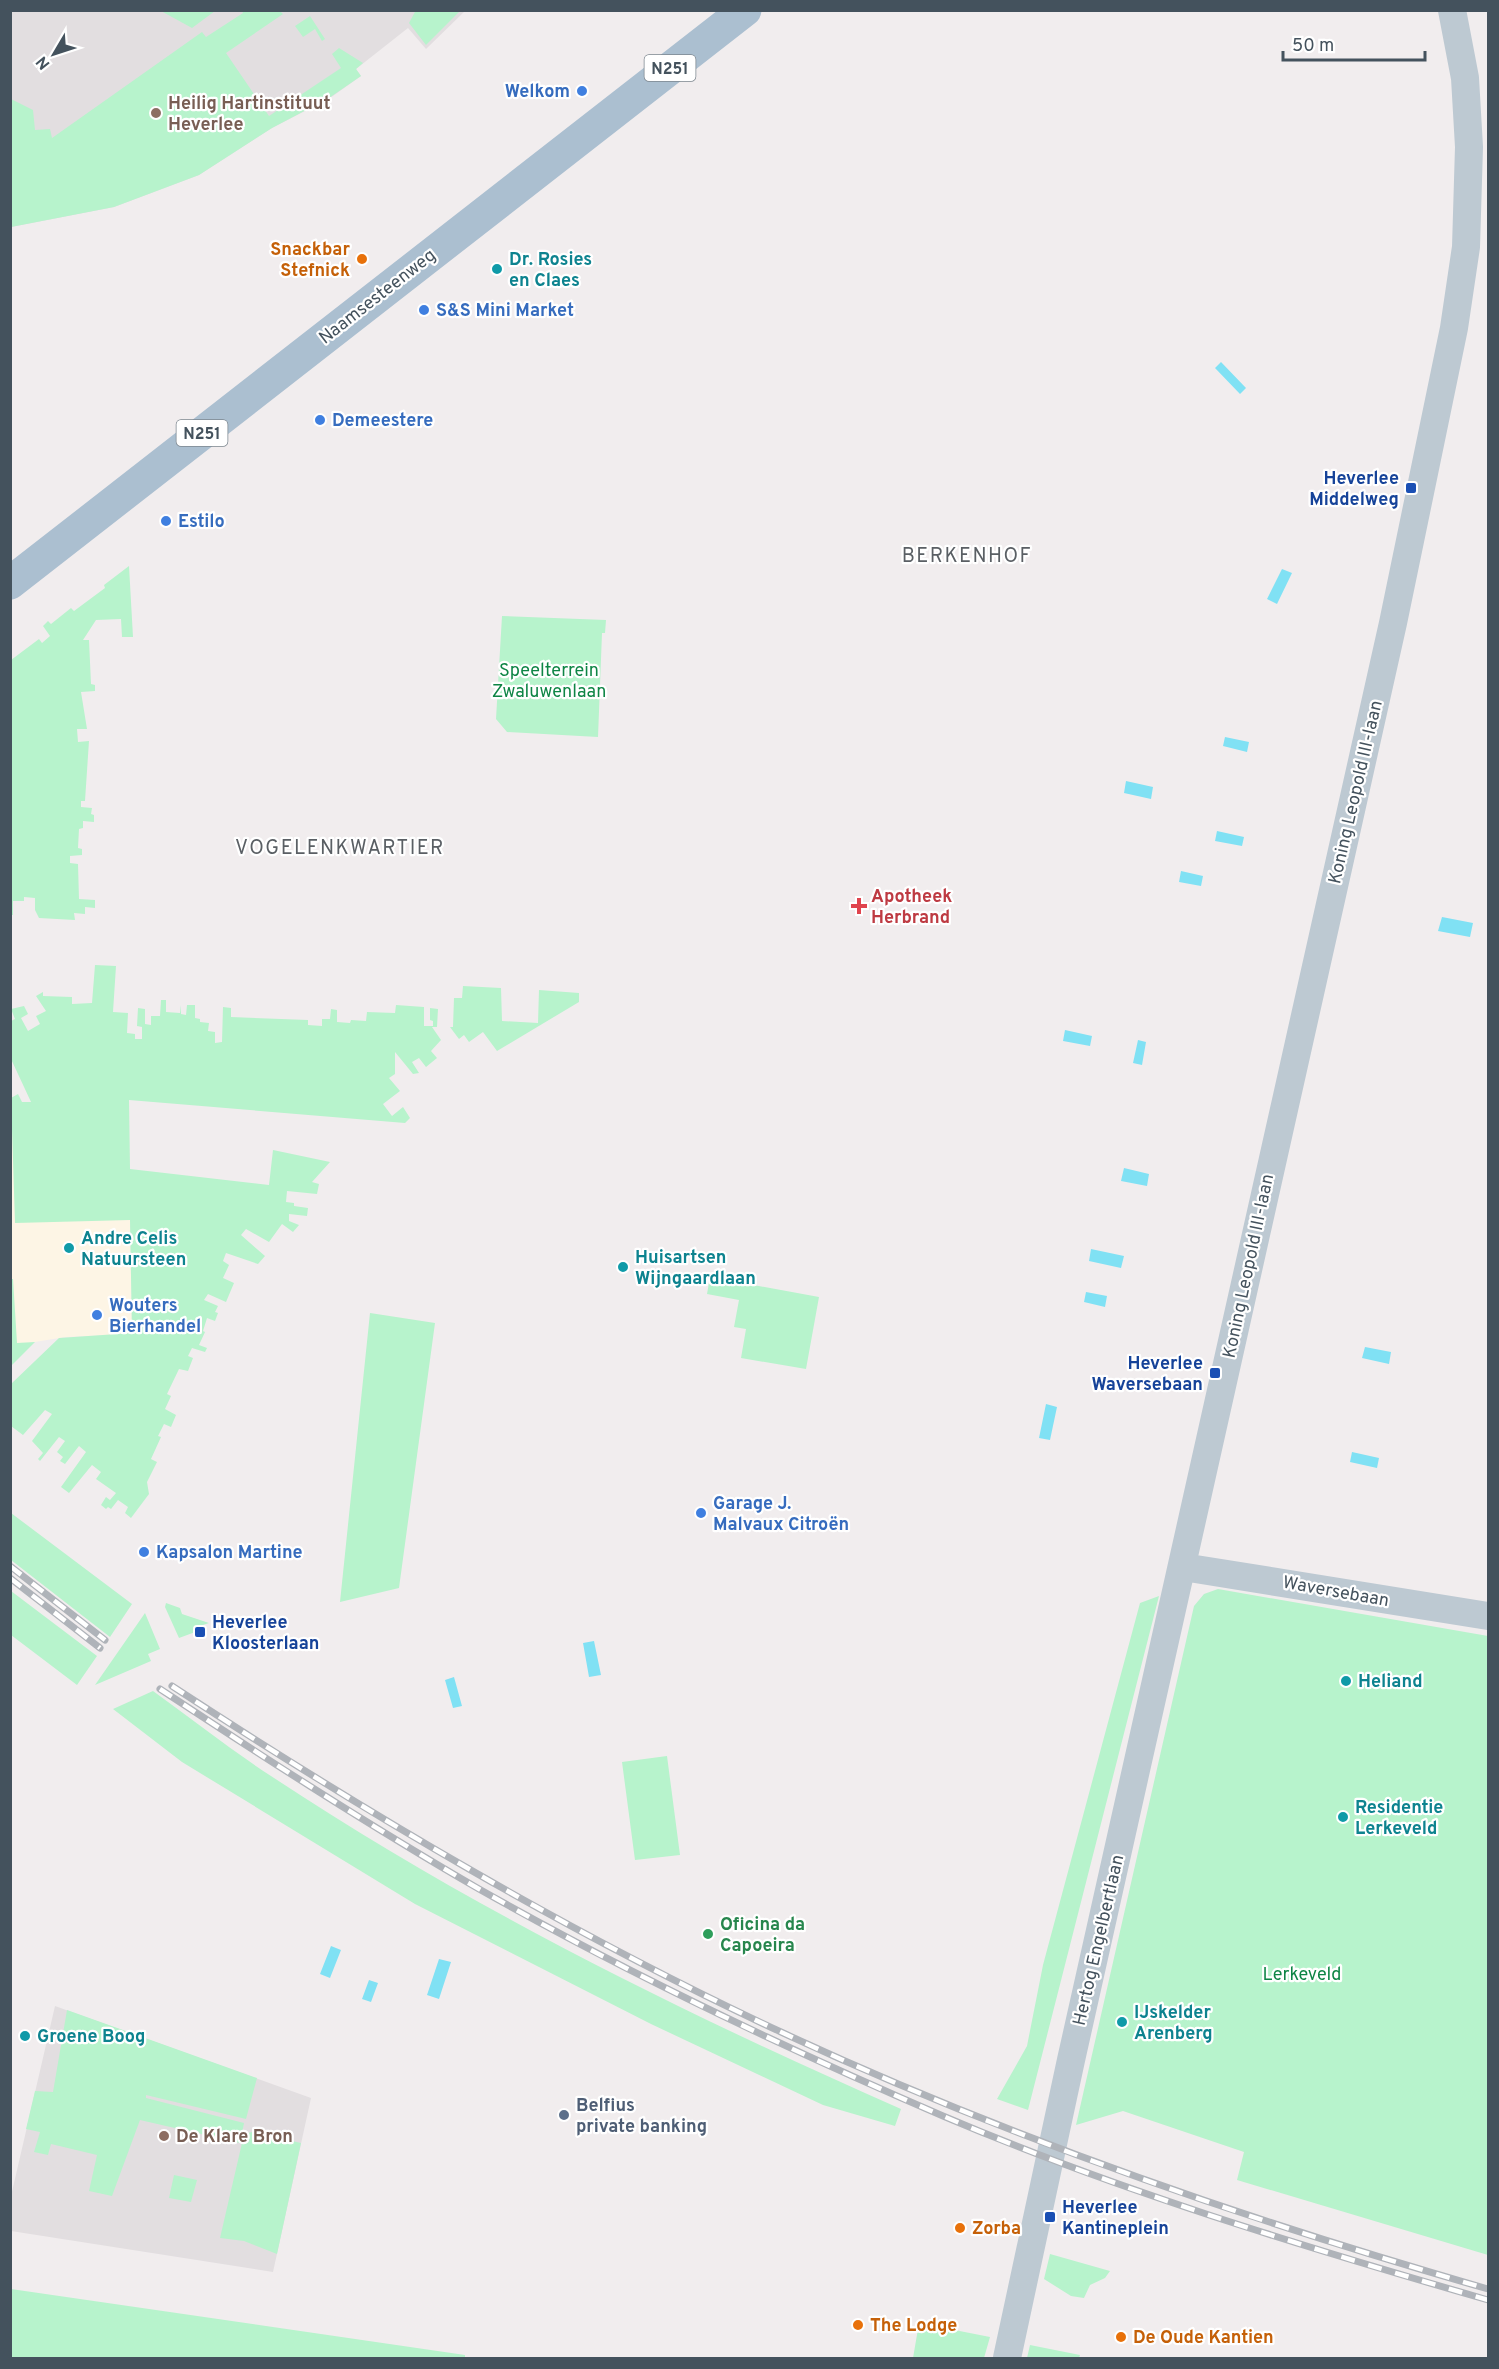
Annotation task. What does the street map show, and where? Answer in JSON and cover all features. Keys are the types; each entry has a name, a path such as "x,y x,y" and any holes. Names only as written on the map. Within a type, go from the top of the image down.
{"main road":[{"name":"Naamsesteenweg","path":"10,583 745,10"}],"street":[{"name":"Koning Leopold III-laan","path":"1183,1567 1393,623 1454,328 1466,247 1469,147 1465,78 1452,10"},
{"name":"Waversebaan","path":"1183,1567 1488,1616"},
{"name":"Hertog Engelbertlaan","path":"1007,2358 1183,1567"}],"shaded area":[{"name":"Heilig Hartinstituut Heverlee","path":"11,11 465,11 426,49 408,28 356,69 361,76 330,98 272,128 199,175 114,207 11,227"},
{"path":"10,1118 130,1220 132,1334 66,1337 22,1344 11,1342"},
{"name":"De Klare Bron","path":"55,2006 311,2098 273,2272 11,2231 11,2196"}],"green space":[{"path":"161,10 215,11 192,28"},
{"path":"416,10 460,11 426,45 409,23"},
{"path":"242,11 280,11 283,14 226,53 269,116 341,68 332,54 339,48 363,63 356,69 361,76 329,98 272,128 199,175 114,207 11,227 11,99 33,110 35,130 50,129 52,138 202,32 206,37 243,13"},
{"path":"310,16 325,39 322,41 315,29 303,37 295,26"},
{"path":"129,566 133,637 122,637 121,619 96,620 83,640 89,640 91,684 95,685 95,691 81,692 87,729 77,729 78,742 89,741 85,801 81,801 81,807 92,808 91,814 94,815 94,822 83,821 83,828 79,829 78,848 82,849 82,855 70,856 70,863 78,864 79,899 95,900 95,908 85,907 85,914 74,913 75,920 39,918 35,910 35,898 24,897 24,901 13,901 13,915 11,915 11,660 39,639 42,643 50,636 43,626 48,621 51,624 71,608 74,611 105,588 104,585"},
{"name":"Speelterrein Zwaluwenlaan","path":"502,616 606,620 605,633 602,633 598,737 507,732 496,719"},
{"path":"95,965 116,966 113,1012 128,1013 127,1033 135,1034 135,1039 142,1039 142,1027 137,1026 138,1008 145,1009 145,1024 151,1025 151,1016 160,1016 161,1000 166,1000 166,1012 180,1013 181,1005 181,1014 186,1015 187,1005 195,1005 195,1018 200,1019 200,1022 209,1023 208,1031 215,1032 215,1043 222,1042 223,1007 231,1008 231,1017 308,1020 308,1025 322,1026 322,1019 330,1019 331,1009 337,1010 337,1022 350,1023 351,1020 366,1021 367,1012 395,1013 396,1005 424,1007 424,1026 433,1026 433,1021 430,1020 430,1008 438,1009 437,1027 432,1027 441,1040 431,1051 437,1058 426,1067 419,1058 412,1062 419,1073 413,1074 395,1052 395,1074 389,1078 400,1091 383,1104 392,1116 403,1107 410,1118 405,1123 129,1100 130,1169 269,1185 273,1150 330,1162 312,1182 319,1184 317,1194 287,1191 286,1202 308,1208 307,1216 289,1214 289,1221 299,1225 293,1232 282,1224 269,1242 246,1229 241,1235 265,1256 258,1264 226,1253 223,1261 229,1265 223,1278 234,1283 226,1302 208,1294 204,1300 218,1306 215,1321 207,1318 203,1331 205,1332 199,1345 207,1348 205,1352 192,1348 188,1356 193,1358 188,1371 179,1369 167,1394 171,1396 165,1409 176,1415 171,1427 164,1424 158,1436 161,1437 151,1459 157,1462 147,1482 149,1494 131,1518 125,1513 128,1507 118,1500 111,1509 108,1507 106,1509 101,1505 106,1497 110,1500 116,1493 96,1479 101,1472 92,1465 69,1493 61,1487 86,1452 79,1446 65,1464 60,1461 63,1457 57,1452 65,1441 59,1437 40,1461 38,1459 43,1453 32,1441 52,1414 45,1410 23,1435 11,1426 11,1384 59,1338 132,1333 130,1220 15,1223 11,1098 18,1094 22,1102 31,1102 11,1059 11,1021 15,1019 11,1009 24,1006 28,1014 21,1018 28,1031 40,1024 36,1016 46,1011 36,996 43,992 43,996 72,997 72,1004 92,1003"},
{"path":"463,986 501,988 502,1021 538,1023 539,990 579,993 579,1002 497,1051 483,1032 469,1042 464,1035 459,1039 450,1027 453,1027 454,998 462,998"},
{"path":"710,1277 819,1297 806,1369 741,1358 746,1329 734,1327 739,1300 707,1294"},
{"path":"10,1279 13,1279 17,1343 35,1342 11,1366"},
{"path":"370,1313 435,1323 399,1588 340,1602"},
{"path":"11,1513 132,1604 110,1637 11,1560"},
{"name":"Lerkeveld","path":"1218,1589 1488,1636 1488,2255 1237,2180 1244,2152 1123,2111 1076,2125 1194,1606 1204,1594"},
{"path":"11,1591 97,1656 77,1685 11,1635"},
{"path":"1159,1596 1028,2110 997,2099 1027,2046 1043,1965 1140,1603"},
{"path":"166,1603 180,1608 182,1614 209,1623 197,1627 198,1631 179,1638 165,1607"},
{"path":"145,1613 160,1649 148,1654 151,1661 95,1685"},
{"path":"153,1691 271,1776 423,1870 500,1914 658,1996 901,2109 895,2126 823,2105 651,2024 415,1904 182,1762 113,1709"},
{"path":"667,1756 680,1855 635,1860 622,1762"},
{"path":"67,2010 257,2078 246,2119 146,2095 146,2098 244,2123 240,2143 140,2120 112,2196 89,2191 97,2155 51,2144 48,2155 34,2152 40,2132 26,2129 35,2091 53,2092"},
{"path":"248,2133 301,2143 277,2254 244,2241 220,2238 242,2143 246,2144"},
{"path":"174,2175 197,2180 191,2202 169,2198"},
{"path":"1050,2254 1110,2271 1105,2278 1090,2285 1084,2298 1071,2296 1044,2279"},
{"path":"11,2289 465,2355 465,2358 11,2358"},
{"path":"919,2323 990,2337 984,2358 913,2358"},
{"path":"1030,2345 1080,2355 1079,2358 1027,2358"}],"water":[{"path":"1221,362 1246,388 1240,394 1215,368"},
{"path":"1282,569 1292,573 1277,604 1267,599"},
{"path":"1225,737 1249,742 1247,752 1223,746"},
{"path":"1126,781 1153,787 1151,799 1124,793"},
{"path":"1217,831 1244,837 1242,846 1215,841"},
{"path":"1181,871 1203,876 1201,886 1179,882"},
{"path":"1442,917 1473,923 1470,937 1438,931"},
{"path":"1065,1030 1092,1036 1090,1046 1063,1041"},
{"path":"1138,1040 1146,1042 1142,1065 1133,1063"},
{"path":"1124,1168 1149,1174 1147,1186 1121,1181"},
{"path":"1091,1249 1124,1256 1121,1268 1089,1261"},
{"path":"1086,1292 1107,1296 1105,1307 1084,1302"},
{"path":"1365,1347 1391,1352 1389,1364 1362,1358"},
{"path":"1046,1404 1057,1407 1050,1440 1039,1438"},
{"path":"1352,1452 1379,1458 1377,1468 1350,1462"},
{"path":"594,1641 601,1675 589,1677 583,1643"},
{"path":"454,1677 462,1706 453,1708 445,1680"},
{"path":"331,1946 341,1950 330,1978 320,1974"},
{"path":"439,1959 451,1962 439,1999 427,1995"},
{"path":"369,1980 378,1983 371,2002 362,1999"}],"railway":[{"path":"10,1566 105,1640"},
{"path":"10,1578 100,1648"},
{"path":"172,1686 320,1780 470,1870 624,1954 781,2032 867,2071 1041,2142 1308,2235 1488,2289"},
{"path":"160,1689 318,1791 479,1889 650,1980 825,2064 943,2116 1077,2169 1282,2238 1488,2300"}],"place":[{"name":"Welkom","path":"582,91"},
{"name":"Heilig Hartinstituut Heverlee","path":"156,113"},
{"name":"Snackbar Stefnick","path":"362,259"},
{"name":"Dr. Rosies en Claes","path":"497,269"},
{"name":"S&S Mini Market","path":"424,310"},
{"name":"Demeestere","path":"320,420"},
{"name":"Heverlee Middelweg","path":"1411,488"},
{"name":"Estilo","path":"166,521"},
{"name":"Apotheek Herbrand","path":"859,906"},
{"name":"Andre Celis Natuursteen","path":"69,1248"},
{"name":"Huisartsen Wijngaardlaan","path":"623,1267"},
{"name":"Wouters Bierhandel","path":"97,1315"},
{"name":"Heverlee Waversebaan","path":"1215,1373"},
{"name":"Garage J. Malvaux Citroën","path":"701,1513"},
{"name":"Kapsalon Martine","path":"144,1552"},
{"name":"Heverlee Kloosterlaan","path":"200,1632"},
{"name":"Heliand","path":"1346,1681"},
{"name":"Residentie Lerkeveld","path":"1343,1817"},
{"name":"Oficina da Capoeira","path":"708,1934"},
{"name":"IJskelder Arenberg","path":"1122,2022"},
{"name":"Groene Boog","path":"25,2036"},
{"name":"Belfius private banking","path":"564,2115"},
{"name":"De Klare Bron","path":"164,2136"},
{"name":"Heverlee Kantineplein","path":"1050,2217"},
{"name":"Zorba","path":"960,2228"},
{"name":"The Lodge","path":"858,2325"},
{"name":"De Oude Kantien","path":"1121,2337"}],"district":[{"name":"BERKENHOF","path":"967,555"},
{"name":"VOGELENKWARTIER","path":"340,847"}]}
